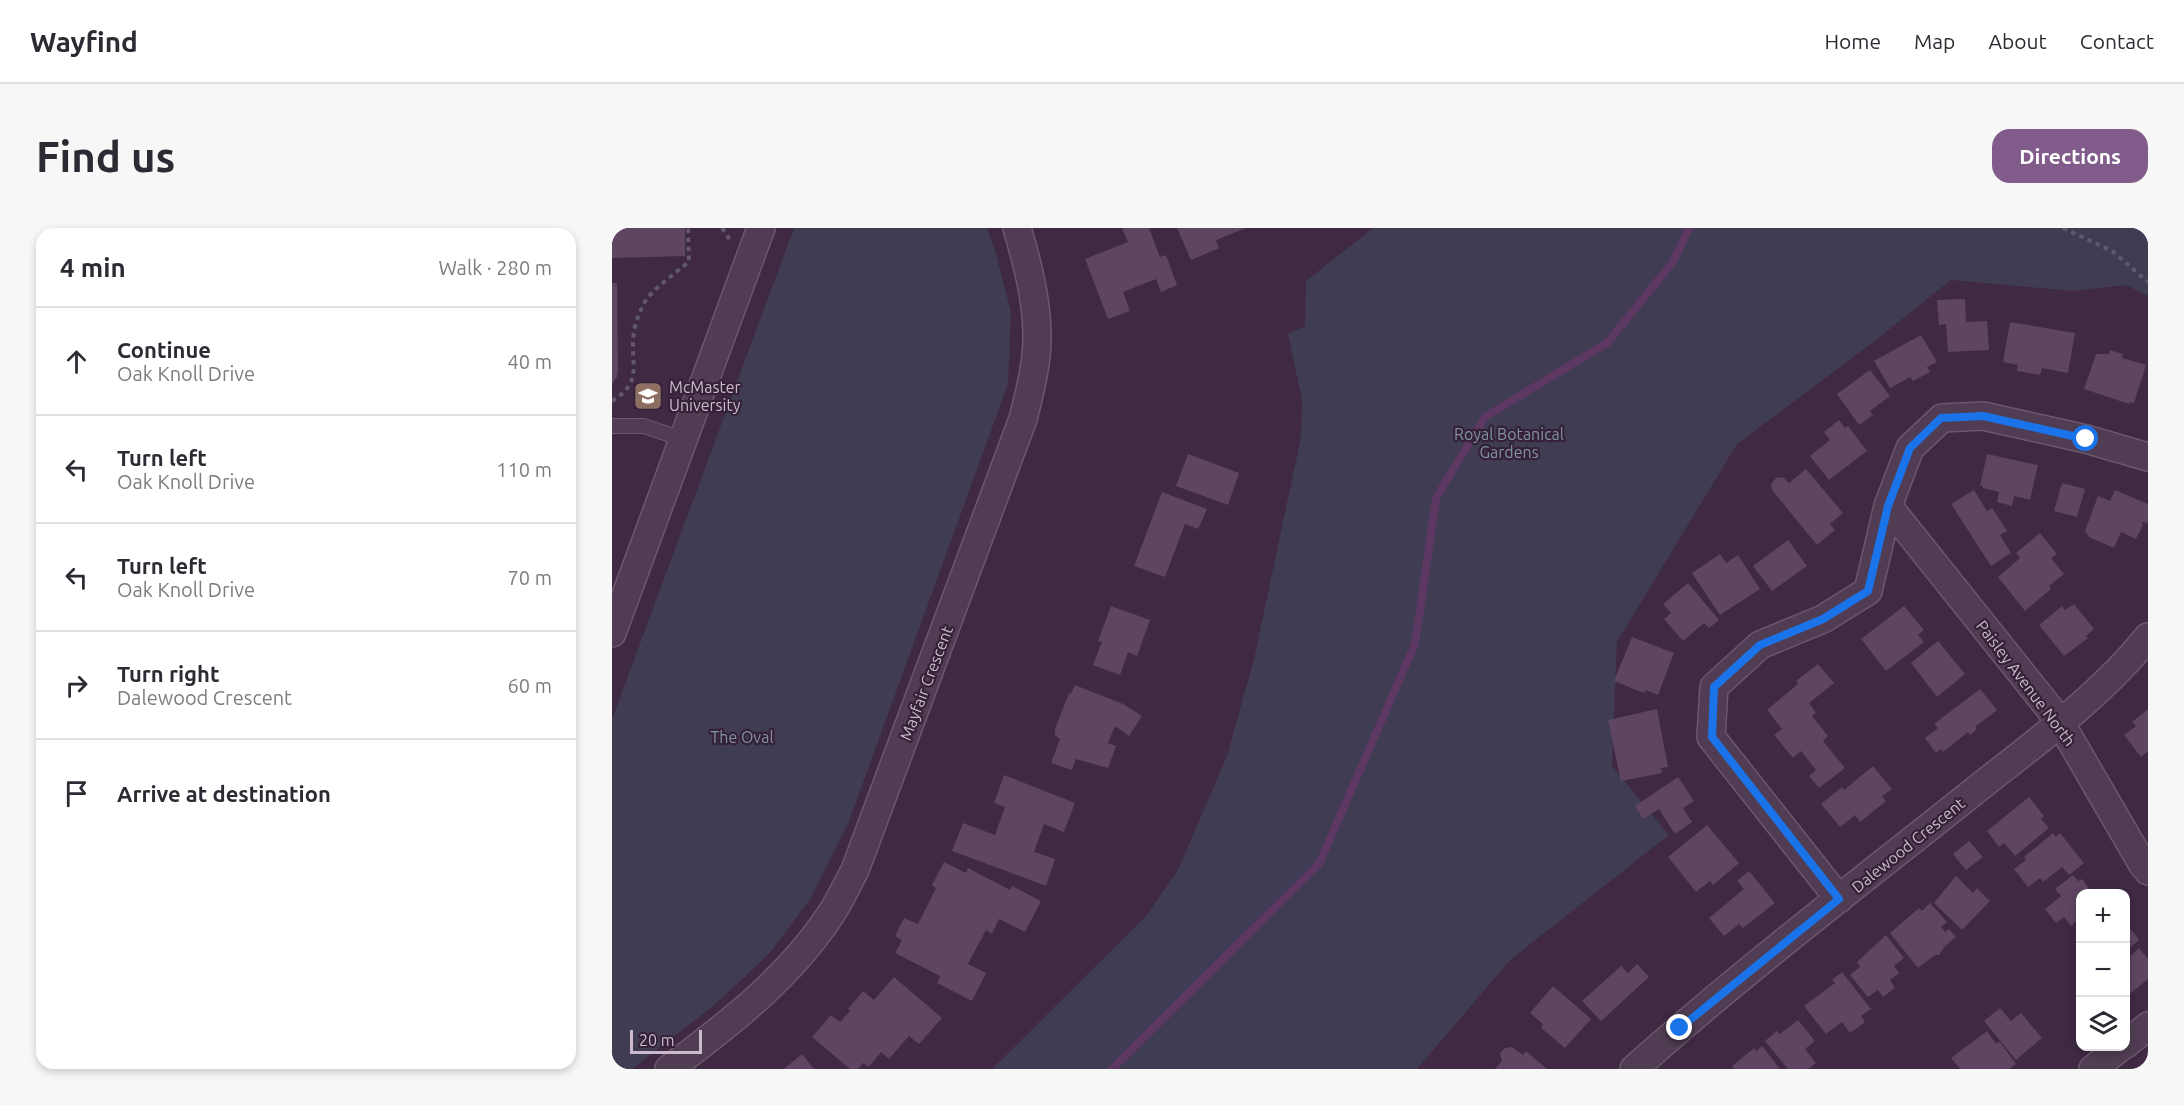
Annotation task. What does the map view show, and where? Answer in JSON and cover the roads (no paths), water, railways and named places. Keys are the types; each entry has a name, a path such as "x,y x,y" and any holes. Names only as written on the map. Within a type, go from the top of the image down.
{"street":[{"path":"612,633 685,440 761,228"},
{"name":"Mayfair Crescent","path":"669,1069 728,1024 770,988 805,950 825,923 855,870 1023,419 1032,381 1037,334 1031,277 1017,228"},
{"path":"1839,899 1712,737 1714,687 1760,645 1823,619 1868,591 1888,506 1910,448 1941,418 1983,416 2086,439 2148,457"},
{"name":"Paisley Avenue North","path":"1888,506 2059,723 2148,871"},
{"name":"Dalewood Crescent","path":"1634,1069 1689,1021 2059,723 2117,672 2148,638"},
{"path":"2130,1041 2148,1026"},
{"path":"2093,1069 2117,1051"}],"lane":[{"path":"612,426 644,426 685,440"}],"waterway":[{"path":"1112,1069 1319,864 1415,644 1436,498 1485,417 1607,343 1673,262 1689,228"}],"place":[{"name":"McMaster University","path":"648,396"}],"park label":[{"name":"Royal Botanical Gardens","path":"1509,443"},
{"name":"The Oval","path":"742,737"}]}
